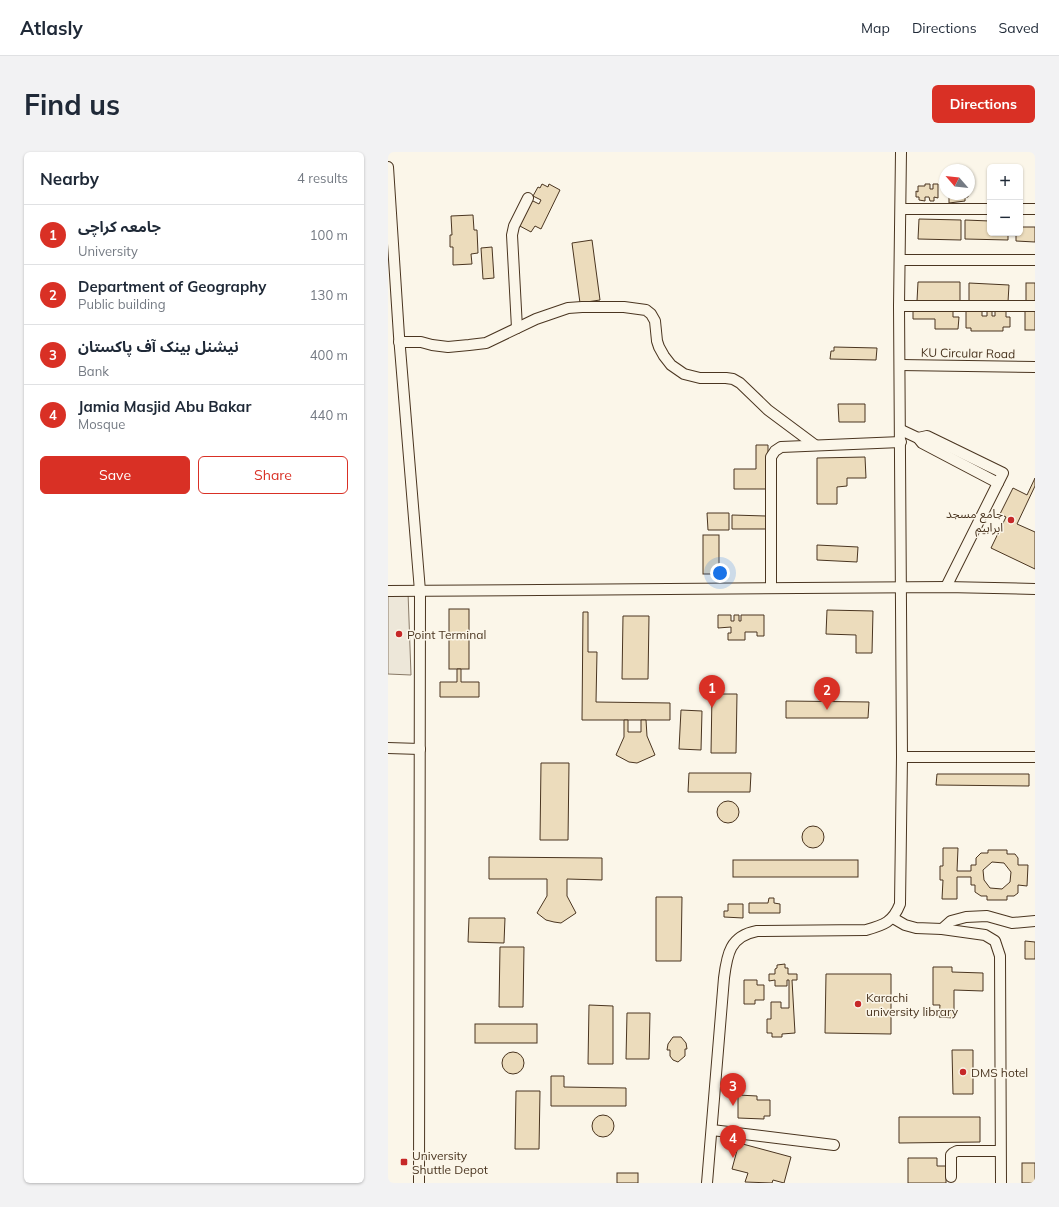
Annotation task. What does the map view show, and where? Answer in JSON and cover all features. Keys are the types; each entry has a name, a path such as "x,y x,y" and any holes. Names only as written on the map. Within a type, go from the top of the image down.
{"street":[{"path":"707,1183 724,978 729,952 736,940 748,933 757,931 866,930 879,927 888,922 893,918 900,904 902,757 899,306 901,152"},
{"path":"388,168 399,339 420,591 418,1183"},
{"path":"517,328 512,235 514,226 528,198"},
{"path":"901,209 987,209"},
{"path":"1023,209 1035,209"},
{"path":"900,260 1035,260"},
{"path":"388,336 448,347 469,345 486,343 550,314 575,308 624,306 646,310 651,314 655,321 659,347 671,365 684,374 700,378 734,379 768,410 815,446"},
{"path":"899,306 1035,306"},
{"name":"KU Circular Road","path":"900,365 1035,367"},
{"path":"901,430 918,438 927,436 1003,473 946,587"},
{"path":"771,588 771,457 775,451 781,447 901,442"},
{"path":"388,591 901,587 1035,589"},
{"path":"388,748 420,749"},
{"path":"902,757 1035,757"},
{"path":"942,929 952,921 966,917 987,916 1012,923 1035,921"},
{"path":"893,918 905,925 916,928 942,929 985,935 995,941 1000,956 1001,1183"},
{"path":"712,1130 834,1145"},
{"path":"951,1177 951,1155 953,1153 957,1151 1000,1151"}],"shaded area":[{"name":"Point Terminal","path":"408,592 411,675 388,674 388,594"}],"building":[{"path":"542,184 548,187 549,184 560,190 541,229 535,226 531,232 518,225 531,200 539,204 541,200 533,196 538,187 540,188"},
{"path":"925,184 930,184 930,189 933,189 933,184 938,184 938,198 934,197 934,201 930,201 929,197 925,197 925,201 919,200 919,197 916,197 918,186 925,186"},
{"path":"949,200 965,200 965,201 949,203"},
{"path":"473,215 474,230 477,230 478,253 471,254 472,264 453,265 453,247 450,247 450,235 452,235 451,216"},
{"path":"919,219 961,220 961,240 918,239"},
{"path":"965,220 987,221 987,236 1008,236 1008,240 965,239"},
{"path":"1023,227 1035,227 1035,242 1016,241 1016,236 1023,236"},
{"path":"592,240 600,300 580,303 572,243"},
{"path":"492,247 494,278 483,279 481,248"},
{"path":"918,282 960,282 960,301 917,301"},
{"path":"969,283 1009,285 1008,302 969,301"},
{"path":"1026,283 1035,283 1035,303 1026,303"},
{"path":"913,310 953,311 953,317 959,317 958,329 935,329 935,319 913,319"},
{"path":"1025,310 1035,310 1035,330 1025,330"},
{"path":"966,311 982,311 982,316 987,316 987,311 992,311 992,316 995,316 995,311 1006,311 1006,317 1010,317 1010,327 1003,327 1003,331 971,331 971,328 966,328"},
{"path":"834,347 877,348 876,360 830,359 831,351 834,351"},
{"path":"838,404 865,404 865,422 839,422"},
{"path":"756,445 768,445 768,489 734,489 734,469 756,469"},
{"path":"865,457 866,478 847,478 847,486 837,487 837,504 817,504 817,458"},
{"name":"جامع مسجد ابراہیم","path":"1035,478 1035,486 1017,524 1035,532 1035,569 991,548 1006,517 1000,514 1013,488 1027,495"},
{"path":"707,513 729,513 729,530 708,530"},
{"path":"732,515 766,516 766,529 732,529"},
{"path":"703,535 719,535 719,574 703,574"},
{"path":"817,545 858,547 857,562 817,560"},
{"path":"449,609 469,609 469,669 449,669"},
{"path":"827,610 873,611 872,653 856,653 856,635 826,634"},
{"path":"583,612 588,612 588,652 597,652 596,702 670,703 670,720 582,720"},
{"path":"718,615 731,615 731,621 734,621 734,615 739,615 739,621 741,621 741,615 764,615 764,636 757,636 757,632 745,632 745,640 728,640 728,633 731,633 731,627 718,628"},
{"path":"623,616 649,616 648,679 622,679"},
{"path":"457,669 461,669 461,682 479,682 479,697 440,697 440,682 457,682"},
{"path":"712,694 737,694 736,753 711,753"},
{"path":"786,701 869,702 868,718 786,718"},
{"path":"681,710 702,711 701,750 679,749"},
{"path":"624,720 628,720 628,732 641,732 641,720 646,720 647,736 655,755 637,763 629,762 616,755 624,737"},
{"path":"541,763 569,763 568,840 540,840"},
{"path":"689,773 751,773 750,792 688,792"},
{"path":"937,774 1029,774 1029,786 936,785"},
{"path":"728,801 736,804 739,812 736,820 728,823 720,820 717,812 720,804"},
{"path":"813,826 821,829 824,837 821,845 813,848 805,845 802,837 805,829"},
{"path":"943,848 958,848 957,871 971,871 971,865 976,865 976,858 981,853 988,853 988,850 1007,850 1007,854 1015,854 1018,858 1018,865 1028,865 1027,886 1018,885 1018,893 1014,896 1007,896 1007,900 987,900 987,896 981,896 975,892 975,885 971,885 971,877 957,877 957,899 942,899 943,880 940,880 940,866 943,866","holes":["992,862 1004,863 1011,872 1010,882 1002,889 990,888 984,880 983,870"]},
{"path":"489,857 602,858 602,880 567,879 567,896 576,913 561,923 554,922 546,920 537,913 547,896 547,879 489,879"},
{"path":"733,860 858,860 858,877 733,877"},
{"path":"656,897 682,897 681,961 656,961"},
{"path":"769,898 774,898 774,903 780,904 780,913 749,913 749,903 768,903"},
{"path":"728,904 743,904 743,918 724,917 724,911 728,911"},
{"path":"469,918 505,918 504,943 468,942"},
{"path":"1025,941 1035,942 1035,959 1025,959"},
{"path":"500,947 524,947 523,1007 499,1007"},
{"path":"785,964 785,968 788,968 788,974 797,974 797,980 792,980 795,1033 782,1034 782,1037 772,1037 772,1033 767,1033 767,1019 771,1019 771,1002 781,1002 781,1008 789,1008 789,980 787,980 787,986 775,986 775,980 769,981 769,974 775,974 777,965"},
{"path":"933,967 952,967 952,972 983,973 983,991 954,990 954,1018 939,1017 940,1005 933,1005"},
{"name":"Karachi university library","path":"826,974 891,974 891,1034 825,1033"},
{"path":"744,980 757,980 757,985 764,985 764,1000 755,1000 755,1004 744,1004"},
{"path":"589,1005 613,1006 613,1064 588,1064"},
{"path":"627,1013 650,1013 649,1059 626,1059"},
{"path":"475,1024 537,1024 537,1043 475,1043"},
{"path":"673,1037 681,1037 686,1043 687,1049 685,1049 685,1056 678,1062 673,1060 670,1056 670,1050 667,1050 668,1044"},
{"name":"DMS hotel","path":"952,1050 973,1050 973,1094 953,1094"},
{"path":"513,1052 521,1055 524,1063 521,1071 513,1074 505,1071 502,1063 505,1055"},
{"path":"551,1076 564,1076 564,1087 626,1088 626,1106 551,1106"},
{"path":"516,1091 540,1091 539,1149 515,1149"},
{"path":"738,1095 757,1096 757,1100 770,1100 770,1116 764,1116 764,1119 738,1118"},
{"path":"603,1115 611,1118 614,1126 611,1134 603,1137 595,1134 592,1126 595,1118"},
{"path":"899,1117 980,1117 980,1142 899,1143"},
{"path":"739,1143 791,1157 784,1183 773,1180 772,1183 745,1182 748,1173 732,1169"},
{"path":"908,1158 937,1158 937,1166 946,1166 946,1183 908,1183"},
{"path":"1022,1163 1035,1163 1035,1183 1022,1183"},
{"path":"617,1173 638,1173 638,1183 617,1183"}],"place":[{"name":"جامع مسجد ابراہیم","path":"1011,520"},
{"name":"Point Terminal","path":"399,634"},
{"name":"جامعہ کراچی","path":"712,708"},
{"name":"Department of Geography","path":"827,710"},
{"name":"Karachi university library","path":"858,1004"},
{"name":"DMS hotel","path":"963,1072"},
{"name":"نیشنل بینک آف پاکستان","path":"733,1106"},
{"name":"Jamia Masjid Abu Bakar","path":"733,1158"},
{"name":"University Shuttle Depot","path":"404,1162"}]}
